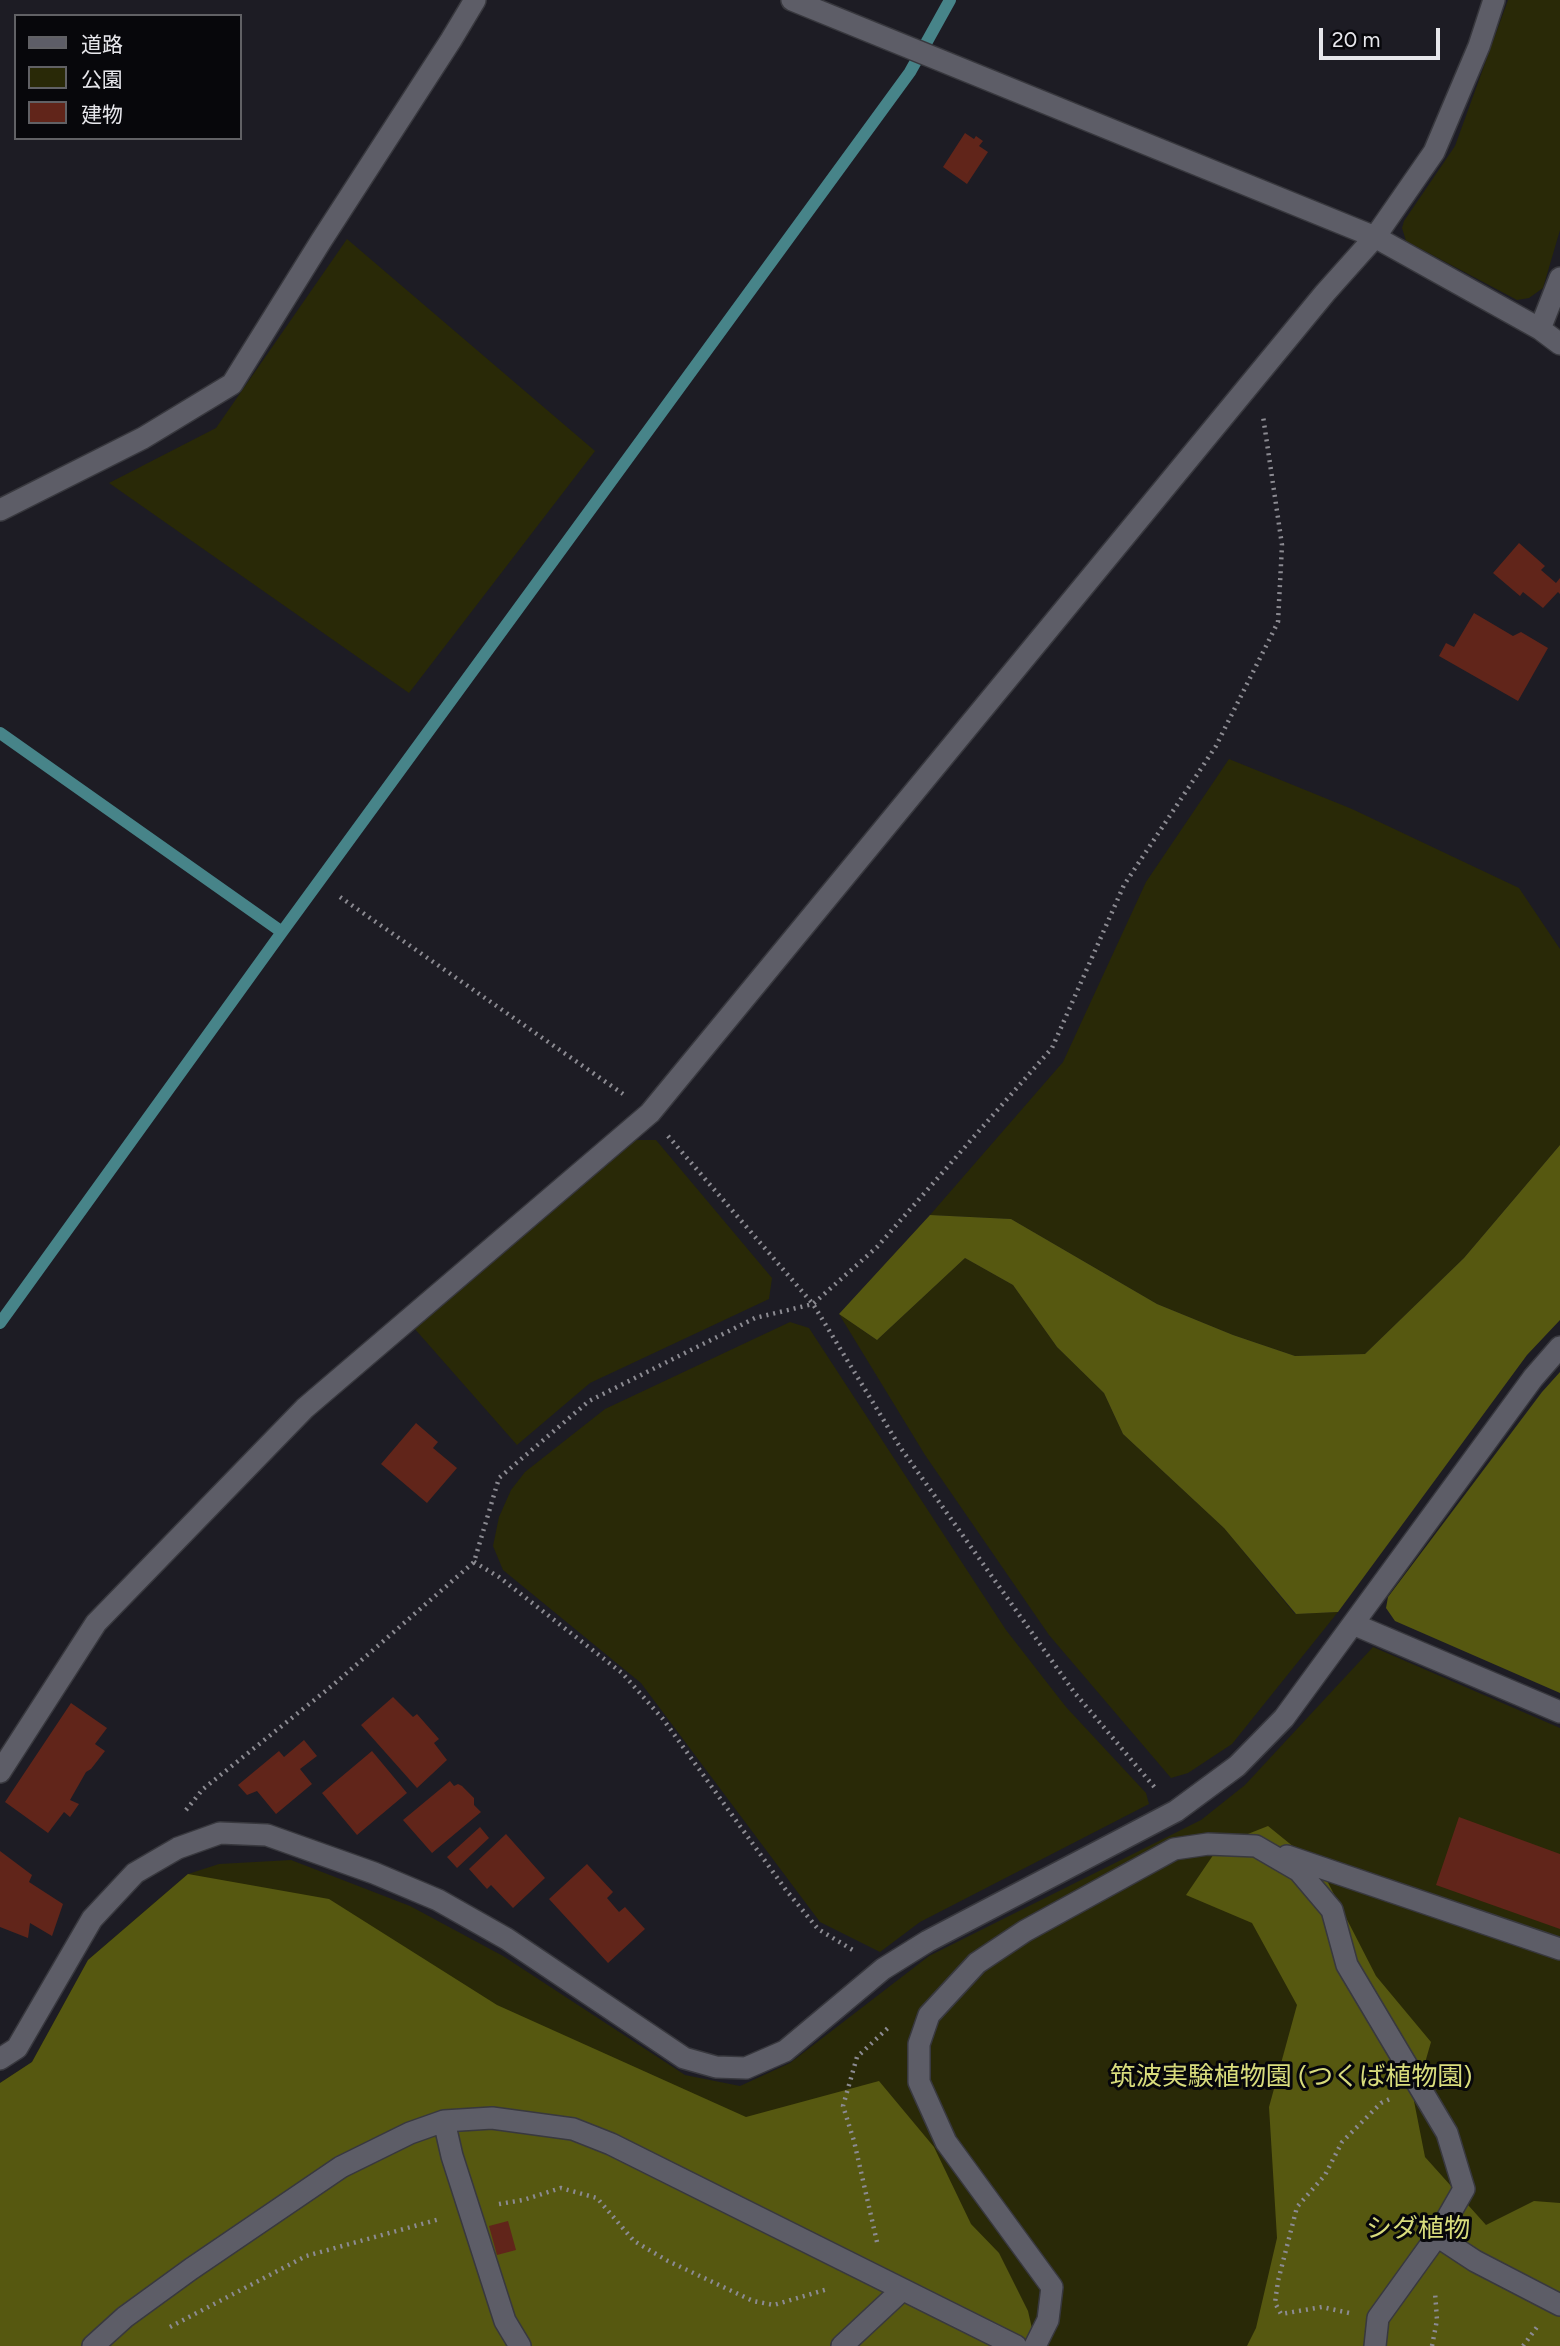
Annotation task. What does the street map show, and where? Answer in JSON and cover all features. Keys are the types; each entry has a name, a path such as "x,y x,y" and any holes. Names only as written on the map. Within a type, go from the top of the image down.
{"street":[{"path":"0,510 143,438 232,384 475,0"},
{"path":"792,0 1375,237 1540,328 1560,344"},
{"path":"0,1772 96,1623 304,1408 650,1113 1325,293 1375,237 1434,152 1479,46 1494,0"},
{"path":"1540,328 1560,278"},
{"path":"0,2059 17,2048 92,1919 135,1873 178,1848 220,1833 267,1835 374,1873 438,1900 507,1939 684,2058 716,2067 746,2068 785,2051 883,1969 940,1934 1176,1811 1237,1766 1284,1718 1533,1378 1560,1347"},
{"path":"1353,1624 1560,1712"},
{"path":"1035,2346 1048,2320 1052,2287 946,2143 919,2082 919,2043 929,2015 977,1963 1025,1931 1174,1849 1208,1844 1256,1846 1560,1949"},
{"path":"1256,1846 1299,1871 1332,1910 1346,1965 1447,2133 1464,2189 1445,2241 1378,2318 1375,2346"},
{"path":"93,2346 125,2317 191,2269 341,2167 410,2133 444,2121 492,2118 573,2129 611,2144 1016,2346"},
{"path":"444,2121 452,2156 505,2321 520,2346"},
{"path":"1445,2241 1475,2261 1560,2305"},
{"path":"842,2346 892,2285"}],"path":[{"path":"177,1820 203,1789 333,1685 474,1562 499,1478 589,1401 755,1318 813,1304 877,1247 1052,1048 1124,885 1216,746 1278,622 1282,545 1258,377"},
{"path":"340,897 650,1113 688,1161 813,1304 900,1447 1050,1659 1074,1692 1176,1811"},
{"path":"474,1562 499,1577 622,1673 663,1719 786,1890 818,1929 883,1969"},
{"path":"892,2285 875,2231 844,2106 857,2057 894,2023"},
{"path":"1378,2318 1322,2307 1281,2314 1275,2303 1278,2281 1297,2207 1325,2175 1342,2142 1381,2103 1408,2092 1423,2091"},
{"path":"1432,2346 1437,2320 1435,2287 1445,2241"}],"green space":[{"path":"1508,0 1560,0 1560,230 1543,288 1529,298 1517,300 1406,241 1402,228 1404,221 1455,146"},
{"path":"347,239 595,451 409,693 109,483 216,428"},
{"path":"1229,759 1352,809 1519,888 1560,949 1560,1145 1464,1258 1365,1354 1295,1356 1233,1335 1157,1304 1011,1219 930,1215 1063,1062 1146,882"},
{"path":"635,1140 656,1140 772,1278 769,1299 590,1383 517,1445 414,1328"},
{"path":"1560,1145 1560,1320 1527,1355 1338,1612 1296,1614 1224,1528 1123,1434 1104,1393 1057,1347 1013,1285 965,1258 877,1340 839,1314 930,1215 1011,1219 1157,1304 1233,1335 1295,1356 1365,1354 1464,1258"},
{"path":"965,1258 1013,1285 1057,1347 1104,1393 1123,1434 1224,1528 1295,1614 1338,1612 1232,1744 1188,1773 1171,1778 1049,1635 925,1455 839,1314 877,1340"},
{"path":"790,1322 809,1328 1006,1630 1066,1707 1146,1793 1149,1804 920,1922 880,1952 820,1922 641,1683 503,1570 493,1546 499,1517 511,1490 525,1472 605,1409"},
{"path":"1560,1372 1560,1693 1395,1621 1386,1608 1388,1597 1542,1392"},
{"name":"筑波実験植物園 (つくば植物園)","path":"1373,1647 1560,1728 1560,2346 0,2346 0,2083 32,2062 88,1960 188,1874 219,1864 291,1860 410,1906 503,1956 685,2075 740,2086 790,2063 929,1956 1201,1820 1245,1785"},
{"name":"シダ植物","path":"1268,1826 1321,1869 1376,1976 1431,2042 1414,2101 1425,2157 1486,2225 1534,2201 1560,2203 1560,2346 1247,2346 1256,2328 1277,2238 1269,2107 1297,2005 1252,1923 1186,1895 1220,1845"},
{"path":"188,1874 329,1899 497,2005 746,2117 879,2081 934,2147 971,2224 999,2253 1028,2311 1036,2346 0,2346 0,2083 32,2062 88,1960"}],"building":[{"path":"965,133 983,141 979,146 988,152 967,184 943,167"},
{"path":"1519,543 1545,566 1541,570 1556,583 1560,578 1560,594 1558,592 1543,608 1523,592 1520,596 1493,573"},
{"path":"1474,613 1513,636 1521,632 1548,648 1518,701 1439,656 1446,643 1454,647"},
{"path":"416,1423 438,1442 433,1448 457,1468 427,1503 381,1464"},
{"path":"393,1697 413,1717 417,1714 439,1739 434,1743 447,1760 417,1788 361,1725"},
{"path":"71,1703 107,1728 95,1744 105,1751 86,1772 70,1800 79,1804 70,1817 64,1812 48,1833 5,1802"},
{"path":"304,1740 317,1756 300,1769 312,1784 276,1814 257,1791 247,1795 238,1785 279,1751 284,1757"},
{"path":"372,1751 407,1793 357,1835 322,1793"},
{"path":"450,1781 454,1786 462,1786 474,1798 474,1805 481,1812 432,1853 403,1820"},
{"path":"1459,1817 1560,1854 1560,1929 1436,1885"},
{"path":"480,1827 489,1838 457,1868 447,1857"},
{"path":"506,1834 545,1878 513,1908 491,1885 487,1889 469,1869"},
{"path":"0,1851 32,1875 29,1882 63,1904 52,1936 30,1923 28,1938 0,1927"},
{"path":"587,1864 613,1892 607,1898 619,1912 625,1907 645,1929 608,1963 549,1899"},
{"path":"508,2221 516,2250 497,2255 489,2226"}],"waterway":[{"path":"0,1323 910,72 950,0"},
{"path":"0,733 282,932"}]}
